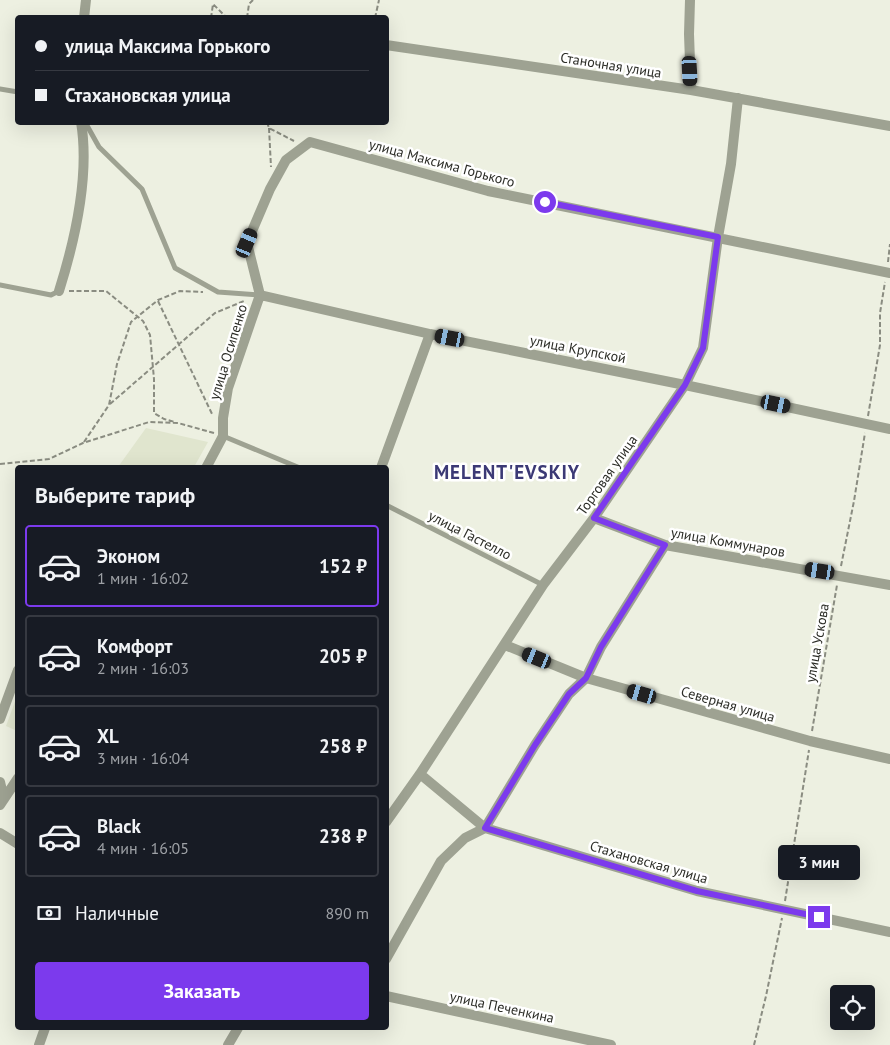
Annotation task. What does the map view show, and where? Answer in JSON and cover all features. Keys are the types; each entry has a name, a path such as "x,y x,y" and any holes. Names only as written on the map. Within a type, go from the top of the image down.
{"street":[{"path":"84,15 86,0"},
{"path":"690,0 689,34 692,90"},
{"name":"Станочная улица","path":"389,45 692,90 890,126"},
{"name":"Торговая улица","path":"389,818 420,774 543,585 594,518 685,385 703,348 718,237 731,164 738,98"},
{"path":"59,291 79,213 84,142 81,125"},
{"name":"улица Максима Горького","path":"310,142 488,191 888,273"},
{"name":"улица Осипенко","path":"208,465 223,436 223,418 228,388 260,295 247,243 270,189 286,160 310,142"},
{"name":"улица Крупской","path":"260,295 430,334 685,385 890,429"},
{"path":"382,465 430,334"},
{"name":"улица Коммунаров","path":"594,518 665,545 890,584"},
{"path":"389,953 441,860 465,838 485,828 535,745 569,694 586,678 601,647 665,545"},
{"name":"Северная улица","path":"505,645 586,678 810,741 890,759"},
{"path":"0,719 15,678"},
{"name":"Стахановская улица","path":"420,774 485,828 697,891 890,932"},
{"path":"0,782 2,802"},
{"path":"2,802 15,782"},
{"path":"0,833 15,842"},
{"name":"улица Печенкина","path":"389,997 611,1045"},
{"path":"39,1045 44,1030"},
{"path":"228,1045 237,1030"}],"lane":[{"path":"0,89 15,92"},
{"path":"87,125 99,147 142,189 175,268 218,292 260,295"},
{"path":"0,285 51,295 59,291"},
{"path":"223,436 293,465"},
{"name":"улица Гастелло","path":"389,507 543,585"}],"path":[{"path":"247,15 249,4 253,0"},
{"path":"376,15 379,0"},
{"path":"211,15 213,4 224,15"},
{"path":"268,125 272,158 270,189"},
{"path":"268,128 297,142 310,142"},
{"name":"улица Ускова","path":"754,1045 784,910 810,741 839,574 854,501 880,345 880,313 888,273 890,244"},
{"path":"59,291 106,291 143,321 150,335 154,379 154,413 164,419 223,436"},
{"path":"109,405 117,364 131,322 158,300 180,291 218,292"},
{"path":"83,443 109,405 215,313 260,295"},
{"path":"158,300 215,420"},
{"path":"0,464 49,459 83,443 149,422 178,423"}],"shaded area":[{"path":"146,428 208,442 195,465 119,465"},
{"path":"15,701 15,730 6,726"}],"district":[{"name":"MELENT'EVSKIY","path":"507,472"}],"route":[{"path":"545,202 718,237 703,348 685,385 594,518 665,545 660,556 601,647 586,678 569,694 535,745 485,828 697,891 819,917"}]}
